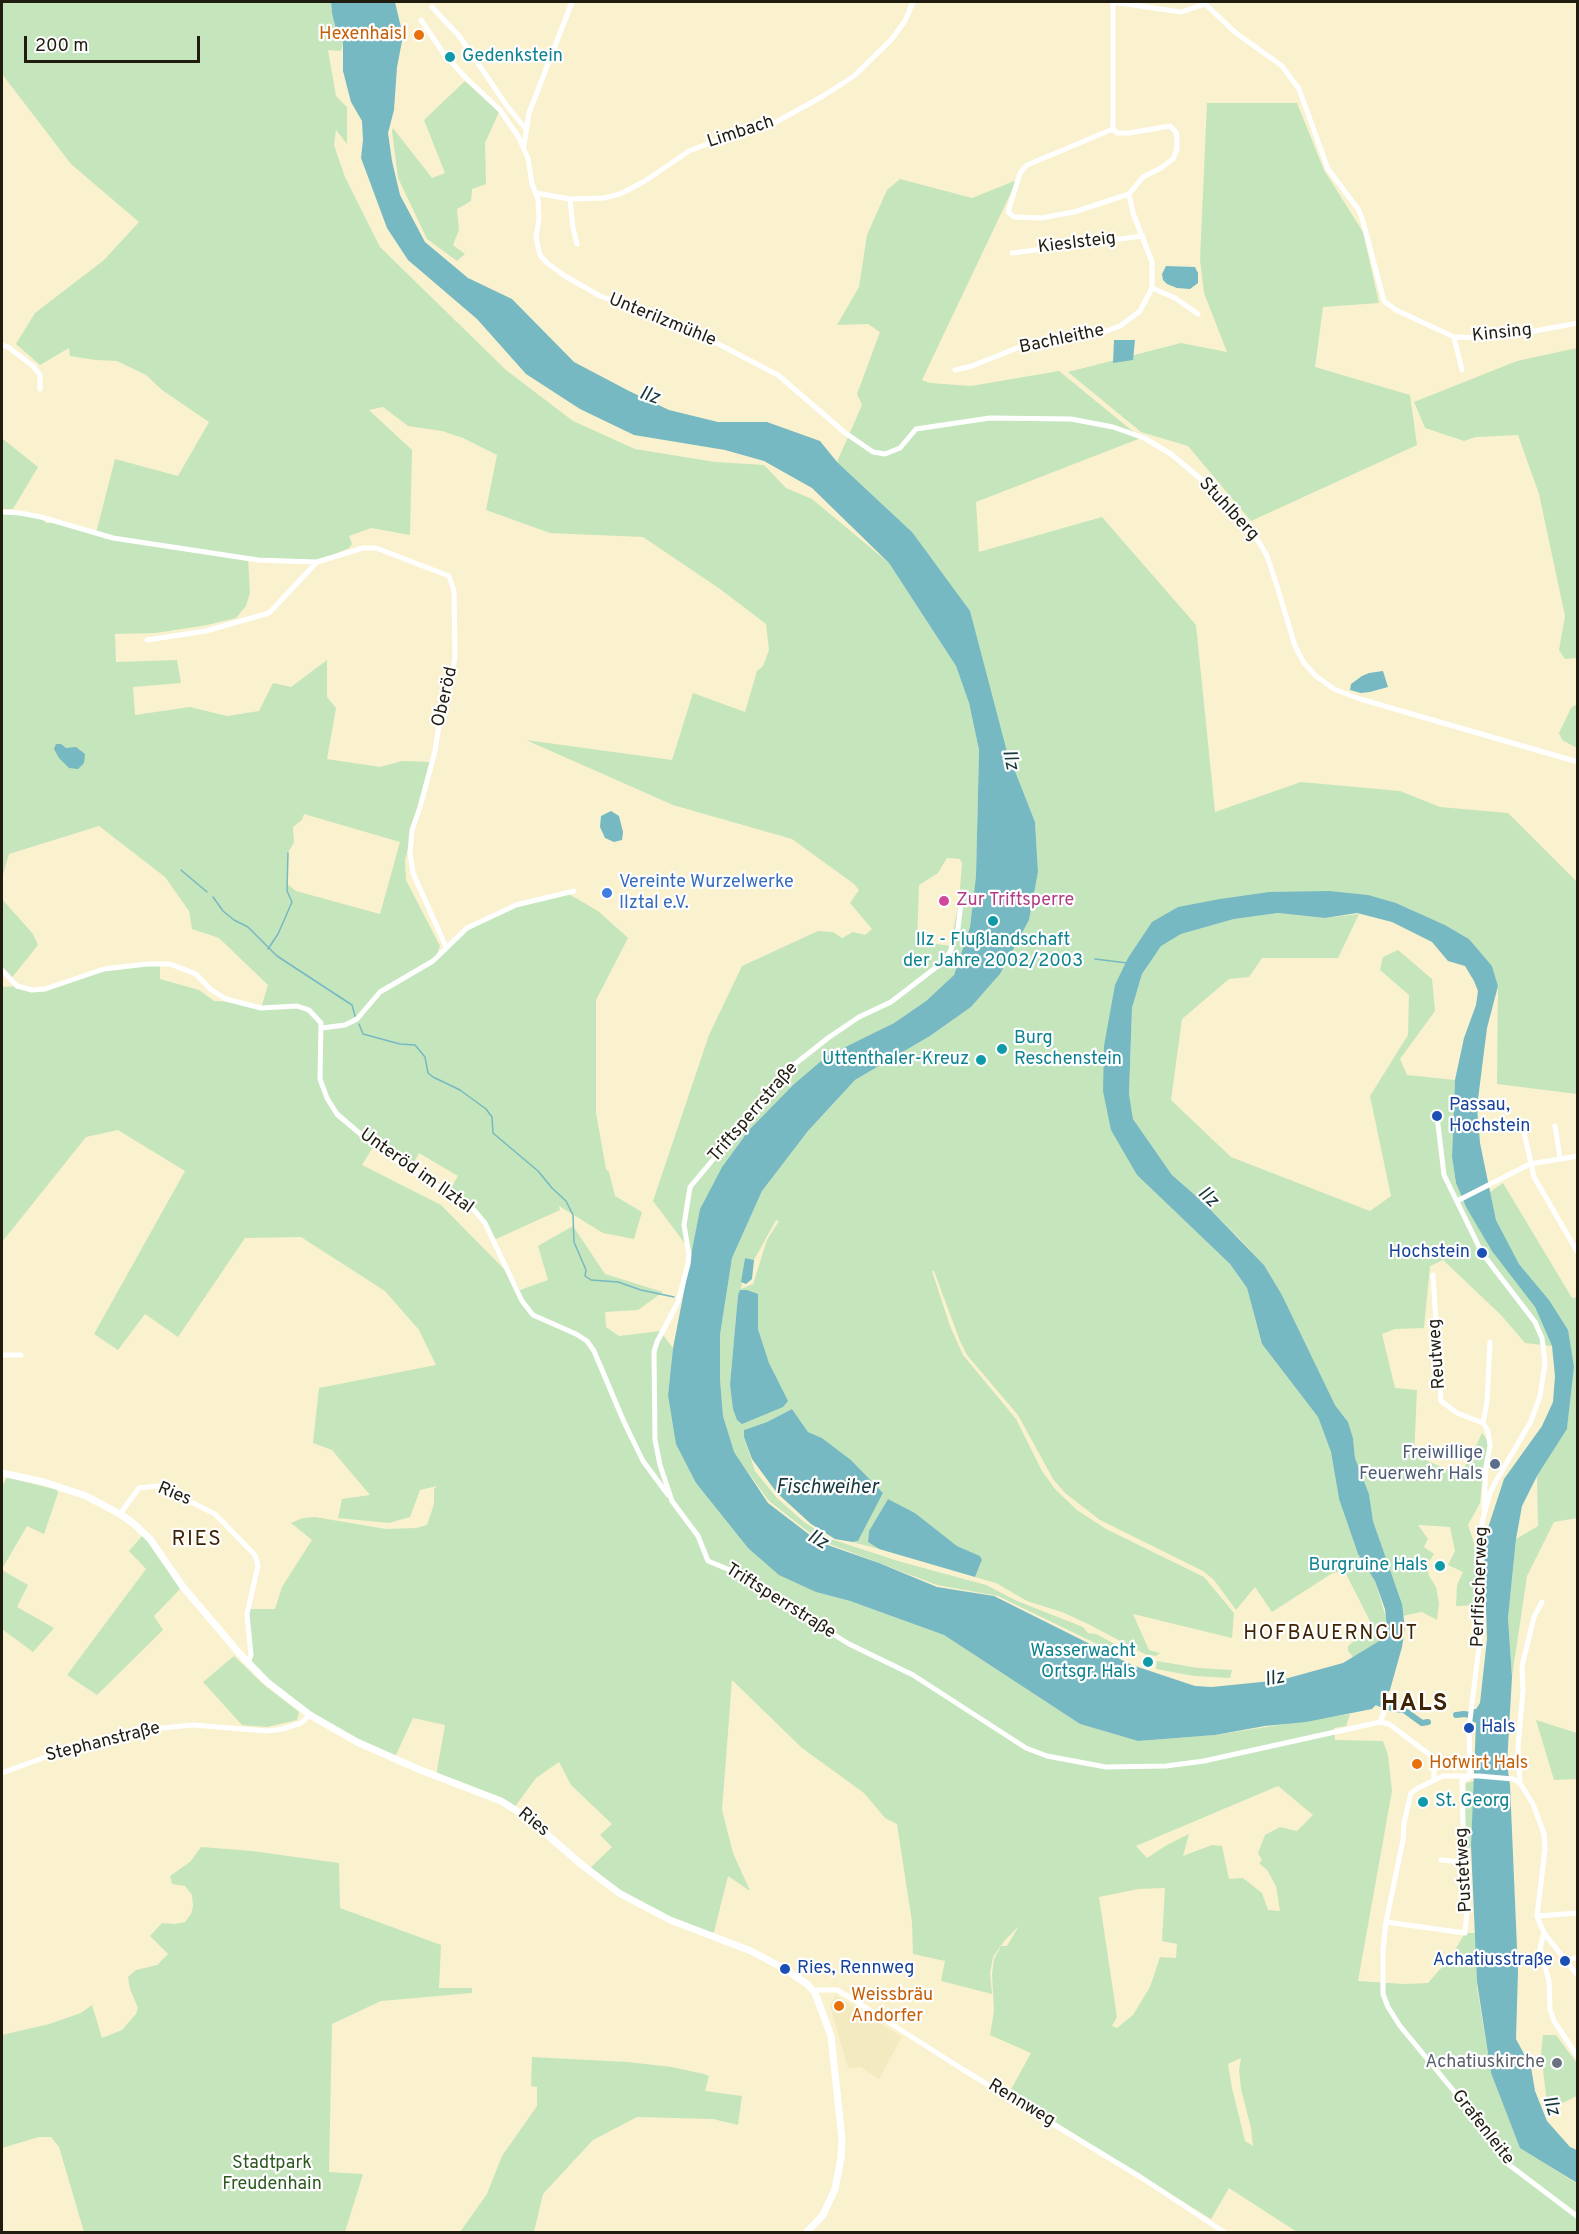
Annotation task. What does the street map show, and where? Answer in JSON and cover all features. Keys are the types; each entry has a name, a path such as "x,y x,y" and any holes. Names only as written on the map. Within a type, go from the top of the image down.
{"street":[{"path":"523,147 529,113 572,2"},
{"name":"Limbach","path":"537,194 570,199 604,198 620,194 645,181 689,151 710,142 769,126 854,76 876,56 905,21 913,2"},
{"path":"1198,314 1175,298 1152,288 1152,262 1133,213 1129,194 1143,177 1161,168 1176,155 1177,138 1176,132 1170,126 1129,133 1117,133 1113,129 1113,2 1181,12 1204,3"},
{"name":"Kinsing","path":"1204,3 1236,33 1282,66 1291,77 1303,98 1328,169 1358,209 1362,218 1384,301 1396,310 1454,338 1484,338 1529,333 1578,323"},
{"path":"432,7 460,37 507,106 525,128"},
{"path":"422,20 446,56 500,110 513,127 523,147"},
{"name":"Kieslsteig","path":"1113,129 1027,165 1020,174 1008,213 1014,217 1041,218 1074,212 1129,194"},
{"name":"Unterilzmühle","path":"523,147 537,194 538,247 540,255 547,263 600,296 699,334 778,375 844,432 873,452"},
{"path":"570,199 577,244"},
{"name":"Kieslsteig","path":"1012,253 1143,236"},
{"name":"Bachleithe","path":"955,370 972,366 1017,348 1101,333 1120,326 1140,311 1152,288"},
{"path":"1454,338 1462,370"},
{"path":"2,345 33,366 40,375 40,389"},
{"name":"Stuhlberg","path":"873,452 885,454 900,448 916,429 990,418 1071,419 1113,427 1144,438 1171,454 1208,485 1259,542 1278,585 1295,646 1304,663 1316,676 1334,689 1360,699 1578,762"},
{"name":"Oberöd","path":"2,512 41,517 131,541 258,560 317,561 363,548 376,548 445,574 452,580 455,656 452,676 442,705 435,751 412,830 410,852 413,873 446,947"},
{"path":"147,640 206,631 269,613 317,561"},
{"path":"2,970 18,986 32,990 45,990 104,969 170,964 196,974 210,989 226,999 253,1007 297,1006 309,1010 319,1018 322,1028 345,1025 357,1019 380,992 434,961 467,928 516,905 574,891"},
{"name":"Triftsperrstraße","path":"961,903 958,928 950,952 939,965 891,1002 859,1017 790,1068 690,1187 684,1225 689,1255 688,1264 678,1302 654,1352 655,1440 660,1465 672,1501 698,1536 708,1561 730,1570 849,1644 913,1675 1026,1748 1055,1758 1106,1767 1166,1766 1204,1761 1380,1722"},
{"name":"Unteröd im Ilztal","path":"322,1028 320,1079 327,1098 337,1114 371,1143 407,1168 467,1203 475,1211 485,1223 522,1301 533,1315 576,1334 594,1351 643,1461 672,1501"},
{"name":"Perlfischerweg","path":"1437,1116 1444,1175 1460,1200 1488,1263 1535,1322 1544,1349 1543,1382 1536,1410 1496,1481 1484,1514 1480,1550 1480,1638 1470,1721 1470,1776"},
{"path":"1522,1123 1530,1164 1541,1192 1578,1252"},
{"path":"1555,1126 1560,1158"},
{"path":"1460,1200 1530,1164 1578,1156"},
{"name":"Reutweg","path":"1433,1275 1441,1401 1457,1413 1483,1424"},
{"path":"1484,1514 1484,1489 1490,1446 1488,1431 1483,1424 1487,1402 1490,1342"},
{"path":"2,1355 21,1356"},
{"name":"Ries","path":"2,1473 44,1482 75,1492 120,1514 150,1539 183,1587 248,1664 267,1682 310,1715 357,1742 418,1769 501,1801 528,1818 582,1865 619,1893 670,1920 752,1951 796,1976 813,1990"},
{"name":"Ries","path":"120,1514 139,1488 159,1486 215,1514 255,1555 258,1566 247,1614 251,1655 248,1664"},
{"path":"1520,1783 1518,1747 1522,1666 1534,1617 1542,1602"},
{"path":"1389,1700 1380,1722 1389,1724 1434,1758 1434,1780 1443,1776 1470,1776 1513,1779 1520,1783 1533,1804 1544,1834 1545,1849 1537,1916 1544,1933 1578,1976"},
{"name":"Stephanstraße","path":"2,1773 65,1750 142,1730 193,1725 267,1731 301,1723 310,1715"},
{"name":"Pustetweg","path":"1386,1922 1465,1933 1468,1899 1464,1862 1462,1781 1470,1776"},
{"name":"Grafenleite","path":"1434,1780 1411,1793 1386,1922 1383,1950 1383,1994 1400,2026 1453,2090 1508,2164 1578,2217"},
{"path":"1442,1860 1464,1862"},
{"path":"1537,1916 1578,1913"},
{"path":"1544,1933 1540,1948 1549,1981 1550,2009 1554,2021 1578,2056"},
{"path":"1565,1961 1578,1957"},
{"path":"807,2232 823,2215 832,2196 838,2174 842,2139 831,2036 813,1990"},
{"name":"Rennweg","path":"813,1990 837,1990 854,2000 1117,2162 1224,2232"},
{"path":"1210,2232 1213,2226"}],"shaded area":[{"name":"Weissbräu Andorfer","path":"835,1995 902,2037 879,2079 861,2067 848,2068 830,2006"}],"green space":[{"path":"2,2 331,2 332,13 343,43 341,51 328,50 336,96 347,107 347,144 336,130 334,145 345,177 380,247 506,370 573,421 635,449 715,462 764,465 786,488 812,499 889,563 956,666 969,703 979,750 976,876 970,927 954,975 926,1001 894,1023 827,1056 794,1084 749,1130 722,1167 700,1209 692,1253 653,1201 709,1035 742,966 818,931 833,932 842,938 853,932 865,935 872,929 850,903 859,890 854,884 792,839 673,805 526,740 672,760 693,693 745,712 757,671 763,666 769,650 766,624 720,589 643,537 550,533 486,510 497,455 463,438 442,431 408,426 383,407 369,410 412,450 410,535 371,528 349,536 352,544 349,548 317,562 248,558 250,593 246,606 236,618 156,633 115,634 116,662 177,660 181,683 133,687 135,715 190,707 227,716 259,711 273,683 291,687 327,660 327,697 336,708 327,759 380,767 402,761 432,762 405,860 406,880 440,946 435,959 467,928 516,905 567,893 598,911 628,938 596,1000 596,1113 606,1169 609,1172 615,1196 642,1212 634,1239 603,1233 559,1206 560,1210 496,1239 475,1211 449,1191 458,1176 419,1153 411,1168 407,1168 335,1116 373,1147 362,1165 441,1205 508,1273 511,1273 520,1290 548,1280 538,1246 573,1226 605,1274 663,1292 638,1310 605,1312 606,1327 619,1336 660,1331 673,1348 668,1395 696,1483 748,1548 816,1592 850,1601 944,1635 1080,1724 1138,1741 1215,1735 1350,1714 1346,1726 1334,1728 1335,1740 1383,1741 1388,1755 1392,1791 1358,1981 1428,1983 1450,1958 1465,1933 1476,1933 1477,1987 1491,2073 1520,2147 1577,2184 1577,2232 1297,2232 1229,2188 1211,2219 1009,2093 1031,2053 990,2035 994,2011 992,1974 994,1959 1001,1946 1007,1946 1019,1926 1004,1941 993,1957 990,1973 992,1994 941,1981 945,1961 913,1954 912,1922 897,1824 885,1818 864,1793 802,1748 732,1680 722,1810 733,1853 750,1891 728,1876 714,1932 709,1935 631,1900 588,1870 612,1847 600,1835 612,1824 571,1785 559,1762 536,1778 514,1808 436,1776 445,1725 413,1718 394,1759 325,1724 248,1663 250,1659 247,1609 275,1609 282,1587 312,1540 291,1523 303,1518 315,1517 386,1529 416,1528 427,1525 434,1504 434,1489 437,1486 420,1490 410,1517 389,1523 338,1518 342,1499 370,1495 332,1450 313,1443 319,1388 436,1365 419,1330 385,1291 301,1237 245,1238 178,1337 145,1314 118,1350 94,1334 185,1171 118,1130 86,1137 2,1242 2,987 45,989 104,969 160,963 160,979 199,990 214,1001 235,1002 261,1008 268,985 219,938 192,929 189,911 165,877 99,826 9,854 2,878 2,512 41,517 46,523 59,523 96,533 115,459 178,476 209,422 162,390 146,375 117,361 70,356 69,348 40,365 16,344 35,313 104,260 139,222 71,164 2,74","holes":["304,814 400,842 380,914 296,891 287,884 288,853 294,842 293,827 302,820","947,858 960,859 962,863 959,902 950,946 917,941 919,885 938,873","1278,1786 1313,1815 1297,1831 1280,1827 1265,1835 1258,1853 1262,1860 1259,1863 1267,1870 1276,1886 1280,1911 1268,1910 1262,1893 1243,1878 1229,1879 1222,1846 1212,1845 1183,1856 1189,1834 1147,1858 1136,1846","1165,1888 1162,1941 1177,1944 1176,1958 1160,1957 1150,1987 1133,2015 1117,2028 1112,2026 1117,2017 1099,1897 1138,1889","1241,2058 1239,2070 1241,2089 1253,2146 1245,2141 1228,2064"]},
{"path":"465,81 499,112 485,143 486,184 472,189 471,201 457,209 459,230 453,245 465,254 457,261 427,239 398,178 392,131 393,128 432,178 445,173 424,120"},
{"path":"1207,103 1297,103 1324,170 1363,232 1379,303 1323,307 1315,367 1410,395 1417,445 1251,521 1188,446 1141,432 1068,372 1181,343 1227,352 1204,293 1200,260"},
{"path":"900,179 972,198 1017,180 922,380 930,383 971,386 1059,371 1141,438 976,502 979,552 1102,517 1196,625 1215,812 1301,782 1400,791 1440,807 1508,813 1577,882 1577,1094 1497,1084 1498,986 1492,966 1469,939 1445,925 1396,903 1178,907 1115,985 1137,1175 1230,1264 1247,1288 1262,1344 1318,1417 1331,1452 1339,1499 1358,1554 1375,1581 1387,1627 1379,1641 1353,1657 1348,1651 1348,1646 1362,1635 1370,1621 1344,1570 1331,1574 1272,1612 1255,1587 1236,1610 1214,1580 1203,1571 1100,1520 1065,1493 1053,1479 1018,1415 967,1355 934,1271 932,1271 950,1326 963,1355 1016,1419 1042,1471 1055,1489 1077,1510 1106,1529 1204,1577 1234,1613 1232,1638 1133,1614 1149,1650 1160,1653 1156,1656 1145,1654 1062,1612 1027,1601 996,1583 975,1577 982,1561 980,1556 957,1546 915,1513 888,1499 869,1531 868,1542 879,1549 852,1542 858,1541 883,1493 851,1460 822,1438 808,1432 792,1409 767,1422 744,1430 744,1437 755,1471 777,1498 804,1522 831,1539 898,1561 986,1585 1017,1601 1083,1627 1088,1633 1096,1634 1128,1651 1126,1658 998,1596 937,1585 819,1540 769,1501 733,1452 723,1416 720,1335 732,1258 762,1191 808,1131 855,1080 930,1036 971,1007 1000,974 1029,920 1038,872 1035,822 1006,748 912,532 837,462 862,405 857,394 880,332 868,324 837,325 859,287 867,235 887,190","holes":["776,1220 779,1221 767,1240 753,1284 741,1289 745,1258 754,1260","740,1290 758,1294 758,1329 769,1363 730,1384"]},
{"path":"1577,348 1578,658 1565,659 1559,650 1565,616 1539,494 1518,435 1476,437 1464,441 1425,428 1414,402 1517,361"},
{"path":"2,435 3,439 38,467 13,509 2,509"},
{"path":"1577,706 1577,748 1562,740 1559,733 1571,708"},
{"path":"2,899 33,934 38,945 10,980 2,970"},
{"path":"1278,913 1325,918 1359,914 1338,958 1262,958 1249,977 1229,979 1182,1019 1171,1100 1231,1157 1370,1211 1391,1196 1370,1096 1408,1035 1409,995 1380,970 1383,957 1398,950 1432,979 1435,1011 1400,1059 1407,1075 1455,1080 1452,1157 1456,1183 1466,1207 1535,1307 1552,1346 1525,1343 1501,1315 1443,1260 1430,1266 1424,1328 1395,1329 1382,1334 1395,1388 1417,1390 1414,1455 1462,1476 1471,1448 1476,1446 1482,1433 1489,1442 1480,1503 1468,1525 1474,1543 1479,1605 1456,1606 1457,1585 1463,1572 1448,1565 1455,1551 1450,1527 1418,1525 1428,1539 1424,1547 1434,1554 1427,1565 1429,1576 1436,1587 1439,1603 1437,1620 1422,1612 1402,1616 1402,1604 1373,1521 1369,1494 1355,1458 1353,1438 1348,1422 1335,1405 1282,1295 1264,1265 1204,1203 1172,1175 1133,1119 1129,1094 1132,1008 1142,974 1160,946 1181,934 1234,919"},
{"path":"1503,1183 1572,1298 1578,1297 1577,1518 1554,1522 1527,1576 1512,1677 1508,1618 1516,1539 1538,1526 1537,1476 1567,1429 1574,1367 1549,1300 1519,1264 1496,1220 1490,1192"},
{"path":"7,1477 57,1490 58,1493 44,1534 27,1526 2,1569 2,1487"},
{"path":"142,1536 181,1588 154,1616 163,1630 97,1695 67,1675 146,1569 129,1551"},
{"path":"2,1570 28,1585 17,1607 54,1628 33,1652 2,1629"},
{"path":"234,1656 263,1684 299,1712 297,1720 267,1727 242,1725 203,1682"},
{"path":"1157,1661 1198,1668 1232,1670 1230,1678 1194,1676 1156,1669"},
{"path":"1536,1720 1577,1733 1577,1779 1554,1780"},
{"path":"1474,1781 1471,1846 1464,1854 1466,1783"},
{"name":"Stadtpark Freudenhain","path":"201,1847 252,1851 339,1863 340,1908 441,1945 439,1988 472,1988 472,1993 381,2001 332,2024 329,2172 363,2174 345,2232 84,2232 59,2147 51,2137 39,2137 2,2148 2,2035 49,2024 81,2013 92,2005 102,2038 122,2030 136,2014 138,2008 128,1977 136,1970 157,1965 168,1954 150,1936 162,1923 185,1922 191,1914 192,1895 185,1886 172,1884 170,1876 190,1862"},
{"path":"1543,2035 1556,2035 1576,2062 1577,2068 1577,2096 1548,2110 1541,2054"},
{"path":"532,2057 627,2062 672,2067 704,2074 709,2076 705,2091 742,2096 738,2125 713,2119 637,2117 593,2140 543,2194 534,2232 460,2232 487,2194 502,2156 537,2106 537,2087 531,2086"}],"water":[{"name":"Ilz","path":"331,2 395,2 403,36 397,67 394,110 388,133 400,195 425,242 468,278 512,299 574,362 629,391 669,410 718,422 767,422 820,441 837,462 912,532 970,611 1006,748 1035,822 1038,872 1029,920 1000,974 971,1007 930,1036 855,1080 808,1131 762,1191 732,1258 720,1335 723,1416 734,1452 768,1503 819,1542 937,1587 994,1596 1132,1665 1195,1686 1212,1687 1281,1680 1343,1663 1379,1641 1387,1627 1385,1609 1375,1581 1358,1554 1339,1499 1331,1452 1318,1417 1262,1344 1247,1288 1230,1264 1137,1175 1111,1130 1103,1091 1104,1046 1115,985 1128,958 1152,922 1178,907 1269,892 1329,891 1368,895 1396,903 1445,925 1469,939 1492,966 1498,986 1487,1028 1477,1107 1480,1143 1496,1220 1519,1264 1549,1300 1568,1330 1574,1367 1567,1429 1537,1476 1522,1506 1516,1539 1508,1618 1512,1677 1507,1764 1510,1785 1518,1971 1516,2039 1531,2067 1535,2091 1547,2121 1570,2147 1577,2150 1577,2183 1520,2148 1491,2073 1477,1982 1471,1846 1476,1723 1470,1720 1471,1709 1476,1709 1480,1703 1487,1639 1484,1540 1504,1479 1542,1426 1553,1402 1555,1376 1552,1346 1535,1307 1492,1251 1466,1207 1456,1183 1452,1157 1455,1080 1464,1038 1476,1005 1478,991 1474,981 1465,966 1448,961 1432,942 1392,922 1357,913 1325,918 1278,913 1234,919 1181,934 1161,946 1142,974 1132,1008 1129,1094 1133,1119 1172,1175 1204,1203 1264,1265 1282,1295 1335,1405 1348,1422 1353,1438 1355,1458 1369,1494 1373,1521 1402,1604 1405,1629 1390,1690 1372,1709 1306,1722 1265,1726 1215,1735 1138,1741 1080,1724 944,1635 850,1601 816,1592 779,1575 748,1548 696,1483 676,1444 668,1395 673,1348 700,1209 722,1167 749,1130 794,1084 827,1056 894,1023 926,1001 954,975 970,927 976,876 979,750 969,703 956,666 889,563 812,488 764,461 725,450 634,435 580,409 526,374 477,319 408,260 387,228 361,158 362,121 351,102 343,71 343,43 335,35"},
{"path":"1166,266 1195,267 1198,273 1198,283 1190,289 1167,284 1162,274"},
{"path":"1114,340 1135,340 1133,360 1113,363"},
{"path":"1383,671 1388,687 1361,693 1350,690 1351,684 1362,676"},
{"path":"56,744 61,744 66,748 76,747 85,754 84,763 78,769 69,768 54,749"},
{"path":"611,811 619,816 623,832 622,840 614,842 605,838 600,827 601,816"},
{"path":"745,1258 754,1260 752,1279 746,1284 741,1282"},
{"path":"740,1290 758,1294 758,1329 769,1363 788,1401 783,1407 742,1424 737,1420 733,1409 730,1384"},
{"name":"Fischweiher","path":"792,1409 808,1432 822,1438 851,1460 883,1493 858,1541 835,1539 811,1524 777,1493 752,1459 744,1437 744,1430 767,1422"},
{"name":"Fischweiher","path":"888,1499 915,1513 957,1546 980,1556 982,1560 975,1577 879,1549 868,1542 869,1531"}],"waterway":[{"path":"268,949 278,934 292,902 287,891 288,853"},
{"path":"181,870 207,892"},
{"path":"213,897 223,911 248,927 277,956 352,1005 355,1016"},
{"path":"1095,959 1127,963"},
{"path":"359,1024 363,1034 400,1044 415,1045 425,1057 428,1073 460,1090 486,1109 492,1117 493,1133 538,1171 566,1201 573,1215 574,1242 586,1270 585,1276 591,1280 618,1282 674,1297"},
{"path":"1370,1700 1394,1709 1404,1710 1422,1723 1428,1722"},
{"path":"1456,1715 1476,1716"}],"place":[{"name":"Hexenhaisl","path":"419,35"},
{"name":"Gedenkstein","path":"450,57"},
{"name":"Vereinte Wurzelwerke Ilztal e.V.","path":"607,893"},
{"name":"Zur Triftsperre","path":"944,901"},
{"name":"Ilz - Flußlandschaft der Jahre 2002/2003","path":"993,921"},
{"name":"Burg Reschenstein","path":"1002,1049"},
{"name":"Uttenthaler-Kreuz","path":"981,1060"},
{"name":"Passau, Hochstein","path":"1437,1116"},
{"name":"Hochstein","path":"1482,1253"},
{"name":"Freiwillige Feuerwehr Hals","path":"1495,1464"},
{"name":"Burgruine Hals","path":"1440,1566"},
{"name":"Wasserwacht Ortsgr. Hals","path":"1148,1662"},
{"name":"Hals","path":"1469,1728"},
{"name":"Hofwirt Hals","path":"1417,1764"},
{"name":"St. Georg","path":"1423,1802"},
{"name":"Achatiusstraße","path":"1565,1961"},
{"name":"Ries, Rennweg","path":"785,1969"},
{"name":"Weissbräu Andorfer","path":"839,2006"},
{"name":"Achatiuskirche","path":"1557,2063"}],"district":[{"name":"RIES","path":"197,1541"},
{"name":"HOFBAUERNGUT","path":"1331,1635"},
{"name":"HALS","path":"1415,1705"}]}
